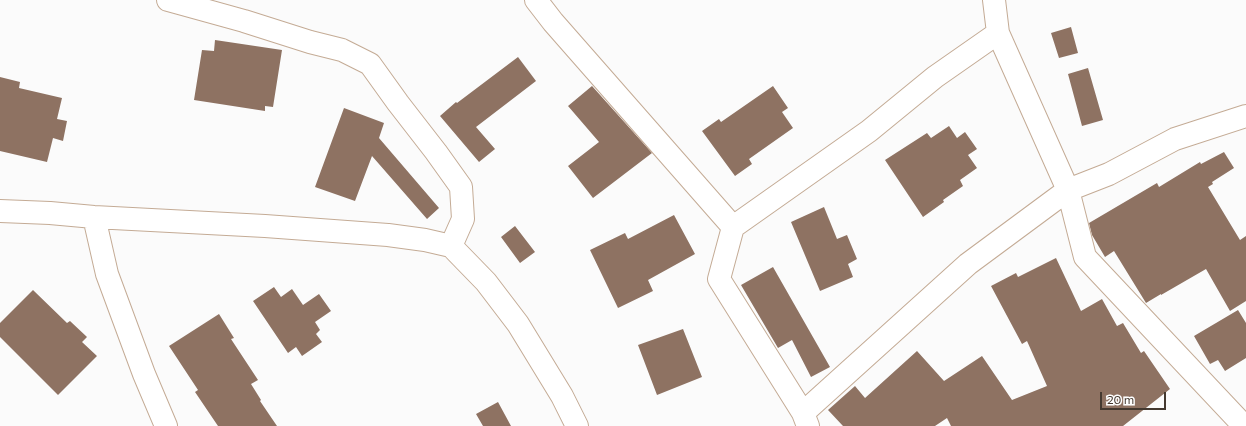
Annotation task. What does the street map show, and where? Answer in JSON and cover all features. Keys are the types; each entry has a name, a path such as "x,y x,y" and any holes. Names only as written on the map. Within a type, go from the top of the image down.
{"street":[{"path":"168,0 342,50 370,64 461,187 463,219 451,246"},
{"path":"536,0 553,22 733,227"},
{"path":"994,0 998,33 1068,190 1085,257 1244,426"},
{"path":"998,33 935,77 869,131 733,227 719,279 805,420 968,264 1068,190 1109,174 1175,139 1246,116"},
{"path":"0,212 50,213 94,218 265,226 388,235 425,240 451,246 486,282 518,324 562,396 577,426"},
{"path":"94,218 107,274 144,374 166,426"}],"building":[{"path":"1071,27 1078,53 1059,58 1051,33"},
{"path":"215,40 282,50 273,107 265,106 265,111 194,100 202,50 214,51"},
{"path":"518,57 536,81 476,127 495,149 479,162 440,116 456,102 457,103"},
{"path":"1088,68 1103,120 1082,126 1068,74"},
{"path":"0,77 20,82 19,88 62,98 57,119 67,121 63,141 53,138 47,162 0,151"},
{"path":"592,86 652,153 593,198 568,166 599,142 568,106"},
{"path":"773,86 788,108 782,112 793,128 749,159 752,164 735,176 702,131 719,119 721,122"},
{"path":"344,108 384,123 379,138 439,208 427,219 372,156 355,201 315,187"},
{"path":"949,126 957,138 965,132 977,149 968,155 977,168 960,180 963,186 923,217 885,160 927,133 931,138"},
{"path":"1224,152 1234,168 1212,182 1213,184 1208,187 1240,240 1246,236 1246,301 1230,311 1206,269 1146,303 1114,251 1105,257 1092,235 1089,223 1157,183 1159,187 1200,162 1201,164"},
{"path":"824,207 837,239 847,235 857,259 848,264 853,277 820,291 791,222"},
{"path":"674,215 695,254 648,280 653,291 618,308 590,250 625,233 628,239"},
{"path":"515,226 535,252 520,263 501,237"},
{"path":"1056,258 1081,311 1102,299 1117,326 1123,323 1141,353 1144,351 1170,389 1123,426 951,426 947,418 935,426 843,426 828,410 855,386 865,398 917,351 944,381 982,356 1012,400 1047,386 1027,341 1022,344 991,286 1016,273 1018,277"},
{"path":"773,267 830,367 811,377 792,340 778,348 741,285"},
{"path":"274,287 281,297 292,289 303,305 319,294 331,311 315,322 320,330 316,334 322,342 302,356 296,347 288,353 253,301"},
{"path":"33,290 67,323 70,321 87,337 82,342 97,356 58,395 0,337 0,323"},
{"path":"1238,310 1246,323 1246,358 1225,371 1218,360 1210,364 1194,336"},
{"path":"219,314 234,338 231,339 258,380 251,384 261,400 260,401 277,426 218,426 195,392 198,390 169,346"},
{"path":"683,329 702,377 657,395 638,345"},
{"path":"498,402 511,426 483,426 476,414"}]}
